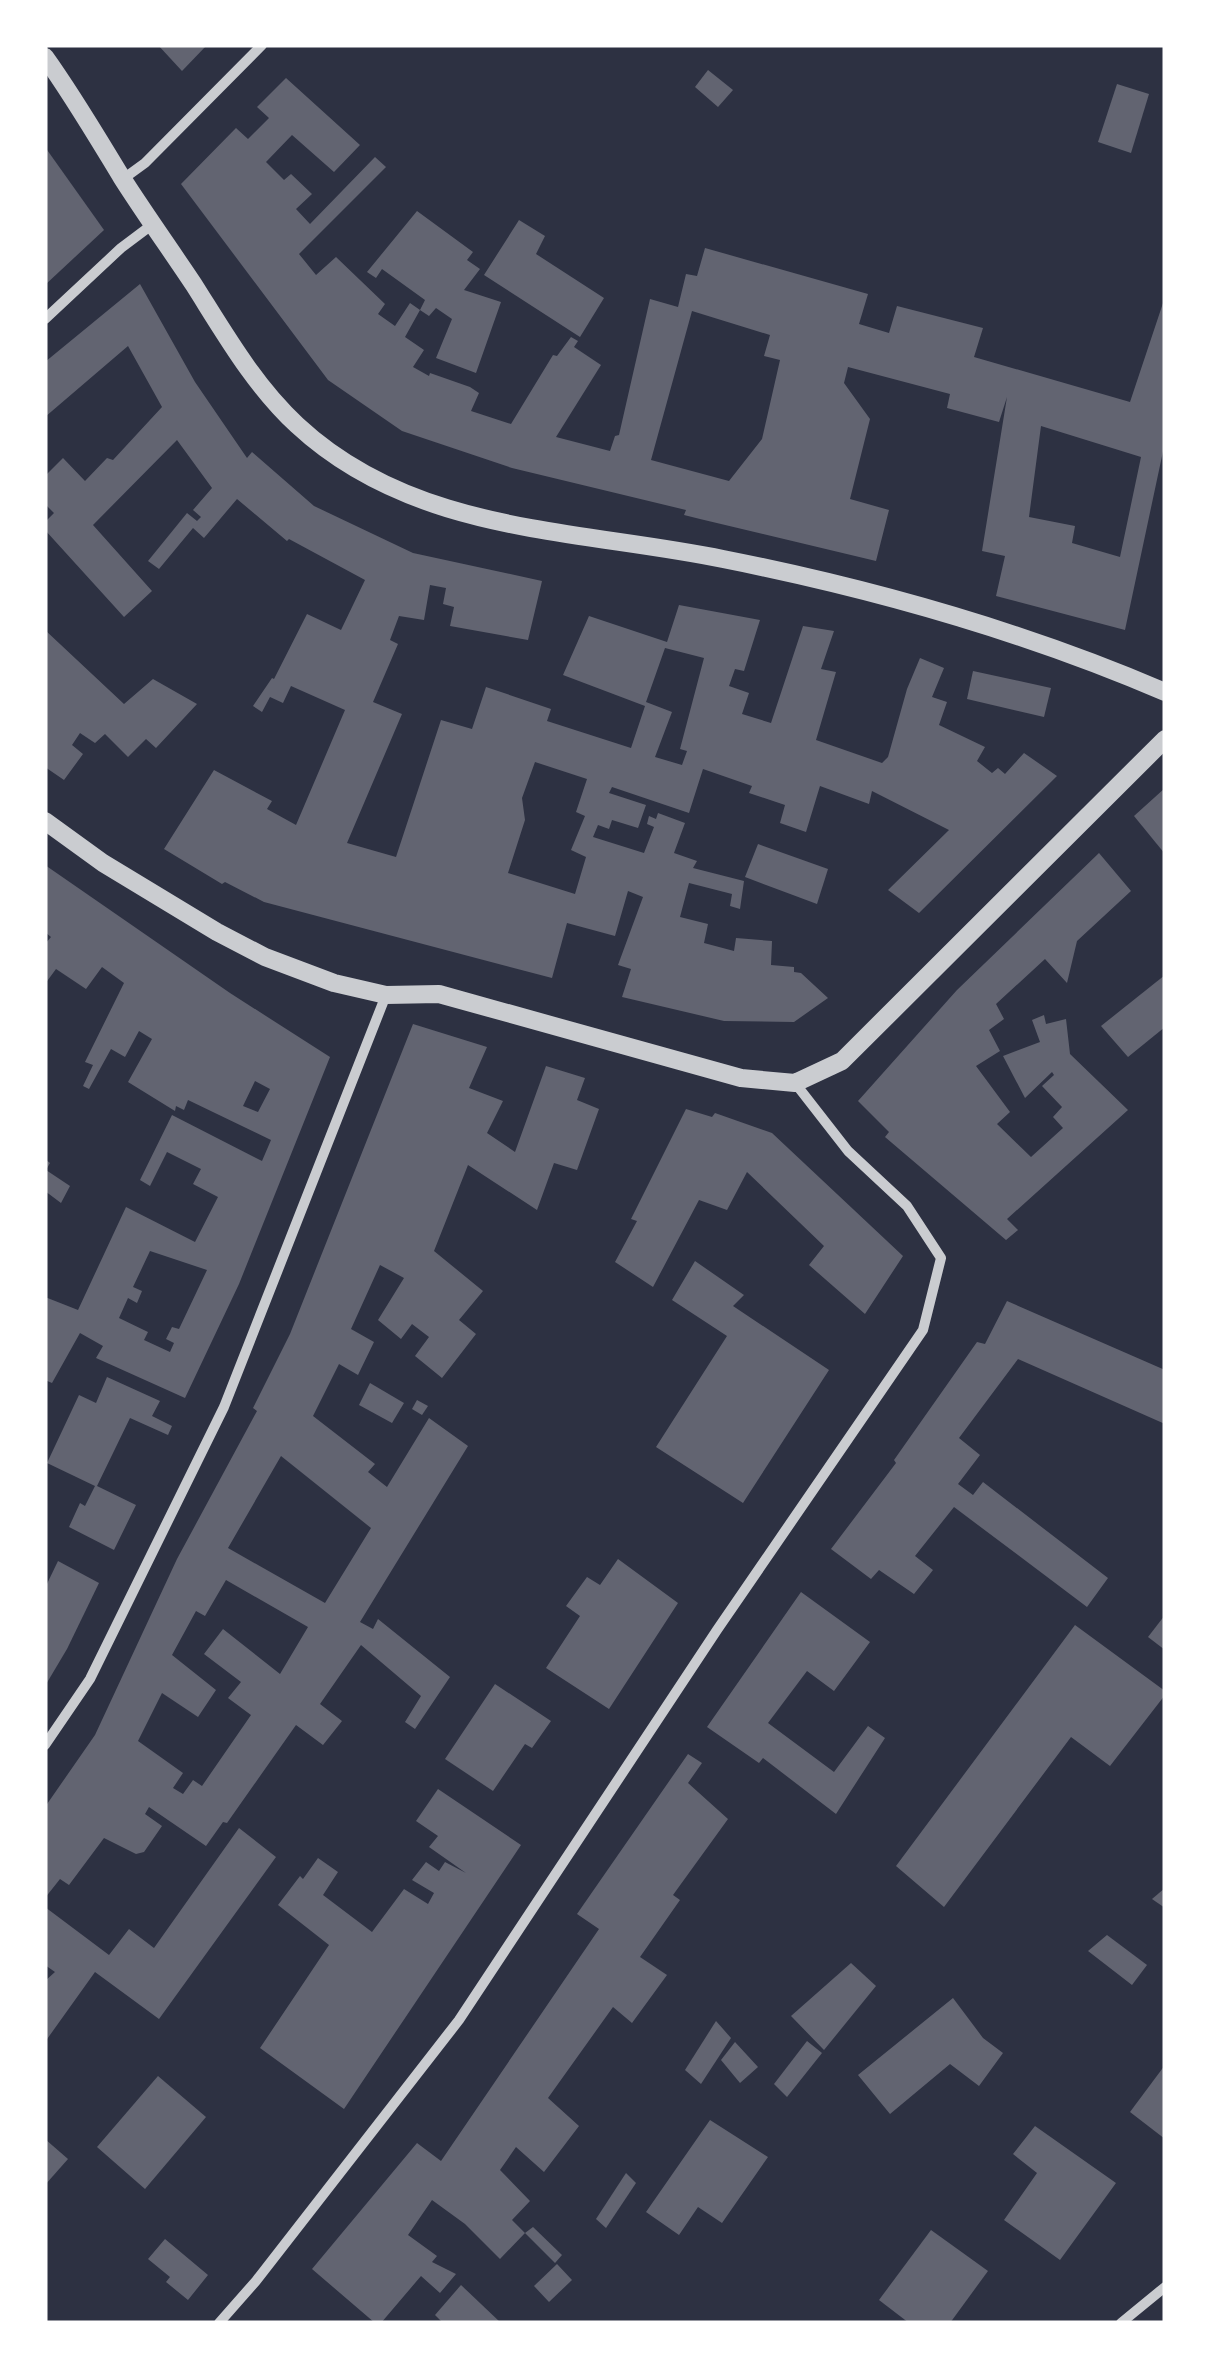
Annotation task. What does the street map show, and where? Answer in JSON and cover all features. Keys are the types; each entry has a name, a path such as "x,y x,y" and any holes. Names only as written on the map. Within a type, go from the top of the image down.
{"street":[{"path":"123,179 145,163 262,45"},
{"path":"45,56 247,368 298,426 355,468 407,496 476,519 722,558 930,608 1104,666 1165,692"},
{"path":"45,319 120,248 153,224"},
{"path":"45,820 103,863 265,957 334,983 386,995 439,994 741,1078 795,1083 842,1061 1165,739"},
{"path":"45,1746 90,1679 224,1408 386,995"},
{"path":"220,2323 459,2020 717,1630 923,1330 941,1258 907,1206 848,1151 795,1083"},
{"path":"1120,2323 1165,2287"}],"building":[{"path":"158,45 207,45 182,71"},
{"path":"708,70 733,90 718,107 695,87"},
{"path":"286,78 360,145 334,172 292,135 266,162 284,180 291,174 312,194 296,209 310,224 375,157 386,167 299,254 316,275 336,257 385,304 378,314 395,326 410,303 420,310 405,337 424,350 413,367 429,376 430,373 470,387 479,393 471,411 511,424 553,355 557,356 571,337 578,341 574,347 601,365 556,437 610,451 619,435 650,299 678,307 686,274 697,276 705,248 868,294 859,324 889,333 897,306 983,328 974,357 1130,402 1165,297 1165,442 1125,630 996,596 1005,556 982,551 1007,397 999,422 947,408 950,394 848,367 844,383 870,419 850,499 889,510 876,561 512,468 402,431 328,380 181,184 236,128 248,139 269,118 257,107","holes":["692,311 770,335 764,356 780,360 762,439 729,481 651,460","1041,426 1141,457 1120,557 1072,543 1075,526 1029,517"]},
{"path":"1117,84 1149,94 1131,153 1098,142"},
{"path":"45,147 104,230 45,285"},
{"path":"417,211 473,252 467,260 480,269 464,290 501,302 476,373 436,358 452,319 436,308 429,316 420,310 425,300 382,269 376,278 367,272"},
{"path":"519,220 545,236 536,254 604,298 580,337 484,275"},
{"path":"140,284 195,382 247,458 252,452 314,506 413,553 542,581 528,640 450,626 454,607 443,604 446,588 430,585 424,620 399,616 390,640 398,644 373,702 402,714 347,843 396,857 441,720 472,729 486,687 551,709 547,721 631,748 645,706 563,675 589,616 667,642 679,605 760,620 744,671 735,669 729,686 749,693 742,714 771,723 803,626 834,631 821,669 836,672 816,740 882,763 888,757 920,658 944,668 932,697 947,702 939,725 985,747 977,761 992,773 998,768 1005,774 1024,753 1057,776 919,913 888,890 949,830 872,791 869,804 820,786 806,832 780,823 785,805 749,793 752,786 703,769 689,813 612,787 609,793 646,805 638,828 612,820 609,829 598,825 593,837 644,853 654,827 647,824 649,816 656,819 658,813 685,823 674,853 697,861 693,868 744,881 740,909 730,906 732,894 689,883 680,917 708,924 704,943 734,951 736,938 772,941 771,965 794,967 794,972 801,973 828,998 794,1022 724,1021 622,997 631,969 618,965 643,897 628,891 615,936 567,923 552,978 264,902 225,882 222,884 164,849 214,770 272,801 267,809 296,825 345,710 291,686 283,703 270,697 262,712 253,706 274,679 307,614 341,630 365,580 287,541 237,499 204,538 193,528 159,569 148,561 187,513 197,521 201,517 193,510 212,488 177,440 93,525 152,591 124,617 45,530 45,522 54,513 45,504 45,476 63,458 85,481 107,458 113,460 162,407 128,346 45,417 45,362","holes":["665,648 704,658 680,749 687,751 682,765 655,757 672,712 646,702","535,762 587,779 576,812 585,816 571,850 586,857 575,894 508,873 525,820 522,798"]},
{"path":"45,630 124,704 153,679 197,704 156,748 146,739 128,757 105,734 95,743 80,733 72,745 83,754 64,780 45,767"},
{"path":"973,671 1051,688 1044,717 967,699"},
{"path":"1165,788 1165,854 1134,816"},
{"path":"758,844 828,869 817,904 745,877"},
{"path":"1099,853 1131,891 1077,941 1067,983 1045,959 996,1004 1004,1019 989,1030 1000,1051 976,1066 1010,1112 997,1124 1031,1157 1063,1128 1053,1117 1062,1107 1042,1086 1054,1075 1052,1072 1025,1098 1003,1056 1040,1042 1032,1020 1044,1015 1046,1024 1066,1019 1070,1054 1128,1110 1007,1219 1018,1230 1006,1240 885,1137 889,1132 858,1101 957,990"},
{"path":"45,865 330,1057 239,1284 185,1398 96,1358 103,1346 80,1333 52,1383 45,1380 45,1297 78,1310 126,1207 195,1242 218,1197 193,1184 201,1169 167,1152 150,1186 140,1180 172,1115 262,1161 271,1140 188,1100 184,1110 176,1106 175,1111 128,1082 152,1039 139,1031 125,1057 111,1049 89,1089 83,1086 93,1065 85,1062 124,983 102,967 86,989 56,969 45,984 45,944 51,937 45,932","holes":["255,1081 270,1089 258,1112 243,1106","150,1251 207,1270 179,1329 172,1327 166,1339 174,1343 170,1352 144,1340 148,1332 119,1318 128,1298 137,1303 142,1291 133,1287"]},
{"path":"1165,975 1165,1027 1128,1057 1101,1026"},
{"path":"413,1024 487,1047 469,1088 503,1101 487,1133 515,1152 546,1066 585,1078 577,1100 599,1109 577,1170 554,1163 537,1210 468,1165 434,1251 483,1291 459,1320 476,1334 442,1378 415,1356 429,1337 412,1324 401,1339 378,1320 404,1278 380,1265 351,1329 374,1342 358,1375 339,1364 313,1416 375,1464 368,1472 387,1487 429,1418 468,1446 360,1622 373,1629 378,1619 450,1677 415,1729 405,1722 421,1696 361,1645 320,1704 342,1721 323,1745 296,1725 227,1823 223,1822 206,1846 149,1807 145,1814 162,1826 144,1852 136,1854 104,1838 69,1885 60,1879 45,1898 45,1807 95,1735 177,1559 257,1411 253,1408 290,1334","holes":["281,1456 371,1528 325,1603 228,1548","226,1580 308,1627 280,1674 223,1629 204,1654 241,1682 228,1698 251,1715 202,1786 193,1780 183,1794 173,1788 183,1773 138,1741 162,1693 198,1717 216,1690 172,1655 196,1611 205,1616"]},
{"path":"686,1109 712,1117 715,1113 772,1133 903,1256 865,1314 809,1265 824,1246 747,1172 727,1210 699,1200 653,1287 615,1262 637,1221 631,1219"},
{"path":"45,1159 50,1163 46,1170 70,1186 61,1203 45,1191"},
{"path":"695,1261 744,1295 733,1306 829,1370 743,1503 656,1447 727,1336 672,1300"},
{"path":"1007,1301 1165,1370 1165,1424 1018,1359 959,1438 980,1455 958,1484 973,1495 983,1482 1108,1578 1087,1607 954,1507 915,1556 933,1570 914,1594 879,1570 871,1579 831,1549 896,1463 894,1460 977,1342 985,1344"},
{"path":"107,1377 160,1401 152,1416 172,1426 168,1435 130,1418 97,1486 136,1505 114,1550 69,1527 80,1503 85,1506 95,1486 47,1463 79,1395 96,1403"},
{"path":"370,1383 404,1403 392,1423 359,1405"},
{"path":"417,1400 428,1406 422,1415 412,1409"},
{"path":"618,1559 678,1603 609,1709 546,1668 580,1616 566,1606 587,1577 600,1585"},
{"path":"58,1561 99,1583 45,1686 45,1588"},
{"path":"801,1592 870,1642 834,1691 807,1671 768,1723 834,1772 868,1726 885,1738 836,1814 763,1758 759,1763 707,1727"},
{"path":"1165,1615 1165,1650 1148,1637"},
{"path":"1075,1625 1165,1691 1165,1695 1110,1766 1071,1737 944,1907 896,1866"},
{"path":"495,1684 551,1721 532,1748 525,1744 493,1791 445,1759"},
{"path":"688,1754 702,1763 688,1783 728,1819 673,1895 680,1900 640,1957 667,1975 632,2023 613,2007 548,2098 579,2126 544,2172 516,2147 500,2170 530,2201 512,2220 525,2233 500,2259 465,2224 432,2200 408,2235 437,2256 432,2262 456,2274 440,2293 421,2276 381,2323 375,2323 312,2269 417,2143 441,2161 599,1929 577,1914"},
{"path":"438,1789 521,1845 344,2109 260,2048 329,1945 278,1905 318,1858 338,1872 323,1895 372,1932 404,1889 428,1904 434,1893 412,1880 426,1862 439,1871 445,1862 466,1873 429,1847 438,1836 416,1821"},
{"path":"239,1828 276,1857 159,2019 95,1972 45,2042 45,1981 55,1972 45,1965 45,1907 109,1955 129,1929 154,1948"},
{"path":"1165,1888 1165,1908 1152,1899"},
{"path":"1107,1935 1147,1965 1132,1985 1088,1951"},
{"path":"851,1963 876,1986 824,2050 791,2016"},
{"path":"953,1998 983,2038 1003,2053 979,2086 950,2064 890,2114 858,2075"},
{"path":"716,2021 731,2038 701,2084 685,2070"},
{"path":"807,2041 822,2053 787,2097 774,2084"},
{"path":"735,2042 758,2067 740,2083 721,2060"},
{"path":"1165,2065 1165,2139 1130,2112"},
{"path":"158,2076 206,2117 145,2189 97,2147"},
{"path":"710,2120 768,2157 722,2223 698,2207 679,2235 646,2212"},
{"path":"1035,2126 1116,2183 1060,2260 1004,2220 1037,2173 1013,2154"},
{"path":"45,2139 68,2159 45,2185"},
{"path":"626,2173 636,2183 606,2228 596,2219"},
{"path":"533,2227 562,2255 555,2263 525,2233"},
{"path":"931,2230 988,2271 950,2323 909,2323 879,2300"},
{"path":"165,2239 208,2275 188,2300 166,2282 170,2277 148,2259"},
{"path":"557,2264 572,2280 549,2302 534,2286"},
{"path":"461,2285 501,2323 443,2323 435,2315"}]}
